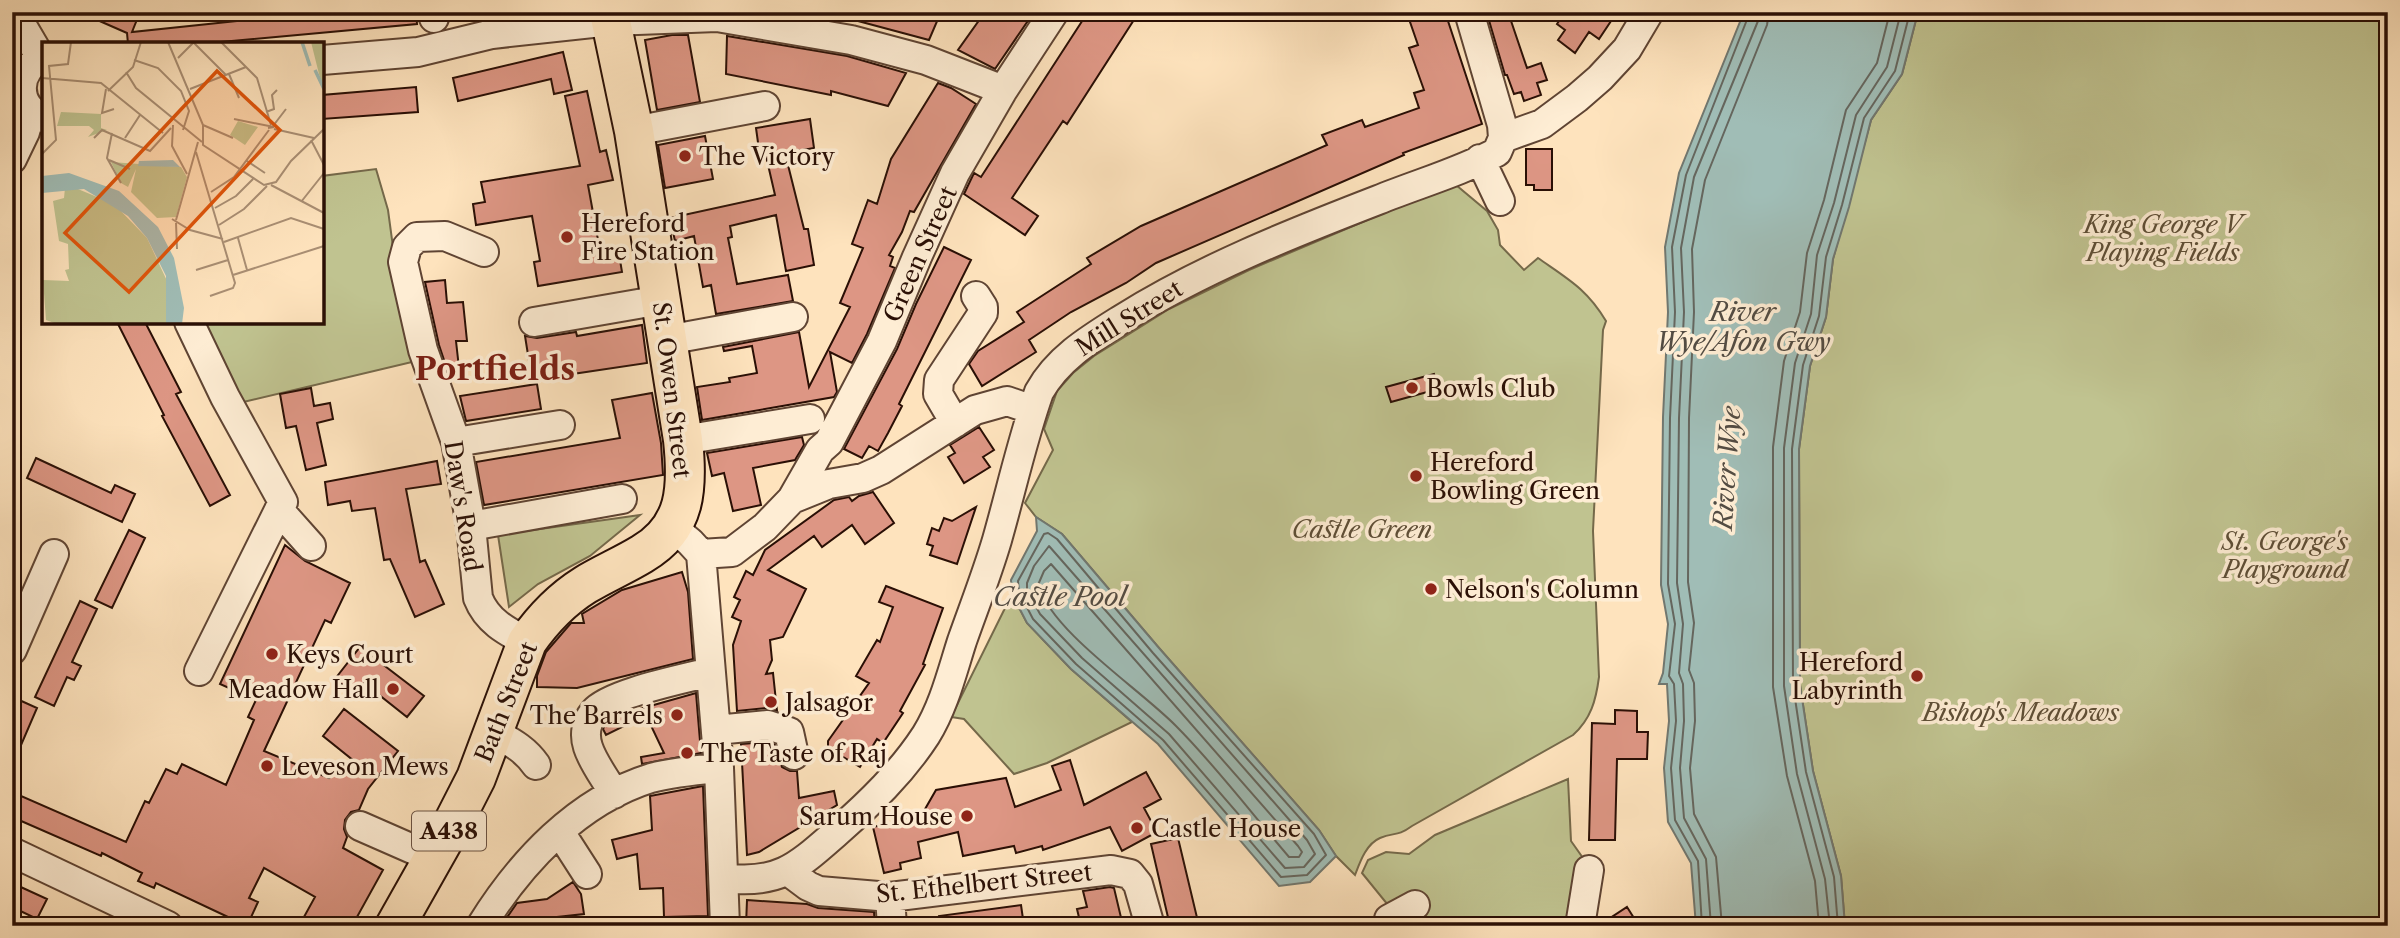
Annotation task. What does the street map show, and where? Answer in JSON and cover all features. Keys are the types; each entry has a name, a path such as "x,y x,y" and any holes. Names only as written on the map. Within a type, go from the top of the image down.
{"highway":[{"name":"St. Owen Street","path":"610,17 634,131 683,440 686,484 673,528"},
{"name":"Bath Street","path":"395,926 476,778 527,642 539,624 569,596 644,554 659,544 673,528"}],"street":[{"path":"12,159 37,114 22,97 17,81 33,63 42,58 13,12"},
{"name":"Green Street","path":"792,499 820,450 829,442 882,341 955,173 1003,90 1054,12"},
{"path":"1469,12 1502,125 1503,138 1497,152 1480,159 1500,201"},
{"path":"1503,138 1542,124 1577,98 1627,49 1649,12"},
{"path":"324,60 418,52 490,23 610,17 717,18 850,40 926,60 1003,90"},
{"path":"634,131 765,106"},
{"name":"Mill Street","path":"788,871 806,859 866,807 909,760 928,732 941,705 996,544 1033,410 1047,377 1061,362 1085,343 1161,295 1242,256 1480,159"},
{"name":"Daw's Road","path":"484,252 444,236 417,237 407,247 403,262 423,350 456,442 471,526 475,583 482,608 492,621 527,642"},
{"path":"955,423 938,394 939,380 983,313 983,307 976,296"},
{"path":"534,322 661,300"},
{"path":"667,340 793,317"},
{"path":"190,324 225,397 284,502 199,671"},
{"path":"701,554 732,552 765,527 792,499 841,480 863,478 881,470 975,410 1007,401 1033,410"},
{"path":"683,440 810,419"},
{"path":"456,442 560,425"},
{"path":"829,442 834,464 841,472 854,478"},
{"path":"471,526 622,499"},
{"path":"279,510 311,545"},
{"path":"673,528 701,554 719,768 725,926"},
{"path":"12,650 54,554"},
{"path":"614,794 588,749 585,735 587,722 595,711 606,702 710,672"},
{"path":"716,730 768,725 789,732 794,755"},
{"path":"495,733 519,746 529,754 536,765"},
{"path":"481,926 526,862 560,832 614,794 667,774 719,768"},
{"path":"360,826 433,858"},
{"path":"560,832 587,874"},
{"path":"12,852 168,926"},
{"name":"St. Ethelbert Street","path":"788,871 819,891 891,897 1111,870 1130,874 1138,884 1150,926"},
{"path":"1580,926 1590,870"},
{"path":"724,878 747,881 788,871"},
{"path":"891,897 892,926"},
{"path":"1392,926 1389,919 1415,905"}],"green space":[{"path":"1918,12 2388,12 2388,926 1845,926 1841,876 1813,771 1800,685 1799,449 1810,366 1826,317 1833,259 1871,120 1902,74"},
{"path":"376,169 388,210 394,274 412,362 239,403 201,324 324,324 324,176"},
{"name":"Castle Green","path":"1456,185 1487,211 1498,230 1500,245 1524,270 1538,258 1584,293 1606,321 1603,330 1593,531 1599,677 1592,709 1573,735 1407,829 1375,841 1364,854 1355,875 1062,534 1036,517 1025,503 1053,450 1044,429 1057,391 1094,356 1169,309 1249,270"},
{"path":"640,515 590,556 538,584 509,607 498,535"},
{"path":"1012,594 1027,623 1071,669 1132,722 1047,763 1014,774 964,719 951,717"},
{"path":"1568,779 1571,841 1590,868 1572,926 1405,926 1362,873 1368,860 1386,852 1409,854 1435,835"}],"water":[{"name":"River Wye/Afon Gwy","path":"1744,12 1918,12 1902,74 1871,120 1833,259 1826,317 1810,366 1799,449 1800,685 1813,771 1841,876 1845,926 1696,926 1691,863 1668,822 1664,768 1669,721 1667,684 1659,684 1663,673 1668,624 1661,585 1663,417 1668,312 1665,247 1679,173"},
{"name":"Castle Pool","path":"1036,517 1062,534 1319,830 1336,856 1310,882 1279,886 1158,744 1071,669 1027,623 1012,594 1011,580 1037,531"}],"building":[{"path":"79,12 127,12 138,17 132,32 322,12 416,12 417,24 221,42 128,42 127,33"},
{"path":"844,12 941,12 929,40 843,17"},
{"path":"985,12 1034,12 995,69 958,50"},
{"path":"1088,12 1139,12 1067,124 1063,121 1012,198 1038,216 1025,235 964,194 974,173 981,177"},
{"path":"1426,12 1445,12 1482,124 1403,153 1404,155 1156,263 1126,283 1071,312 1029,340 1036,352 982,386 969,364 978,351 1024,322 1017,312 1091,264 1087,258 1141,226 1327,145 1322,135 1362,120 1365,127 1419,108 1414,93 1424,90 1409,48 1418,45 1409,19"},
{"path":"1508,12 1527,68 1541,63 1547,80 1537,83 1541,95 1524,101 1521,92 1514,94 1505,75 1488,17"},
{"path":"1565,12 1617,12 1599,39 1589,32 1575,53 1558,40 1565,30 1557,24"},
{"path":"688,35 700,102 657,110 645,40"},
{"path":"727,36 847,56 906,73 888,106 831,91 831,95 726,74"},
{"path":"563,52 572,90 554,94 551,79 458,101 453,78"},
{"path":"938,83 976,104 914,212 910,211 889,255 893,257 890,266 895,268 852,363 830,352 837,392 834,397 702,420 697,387 730,382 729,378 757,373 752,346 724,351 723,347 799,332 809,387 850,307 840,303 863,248 852,244 868,200 877,204 891,159"},
{"path":"416,87 418,112 324,119 324,95"},
{"name":"Hereford Fire Station","path":"587,91 600,152 606,150 613,180 588,185 600,251 618,248 622,272 538,286 534,262 540,261 532,216 476,225 473,204 485,202 481,182 580,166 565,96"},
{"path":"810,119 814,148 785,153 804,229 808,229 814,265 786,271 776,215 730,226 732,237 728,238 737,284 788,275 793,301 716,314 711,285 703,287 694,236 675,241 670,218 775,195 766,156 760,157 756,128"},
{"name":"The Victory","path":"705,136 713,179 665,188 658,145"},
{"path":"1526,149 1552,149 1552,190 1534,190 1534,185 1526,185"},
{"path":"944,247 971,260 899,404 902,406 888,433 878,451 869,446 862,458 844,449 897,349"},
{"path":"445,280 447,303 463,302 467,341 456,341 459,368 447,369 425,282"},
{"path":"118,324 146,324 181,392 176,394 230,495 210,506 162,416 164,415"},
{"path":"642,325 647,363 532,380 525,336 537,338 576,332 577,336"},
{"name":"Bowls Club","path":"1434,374 1438,389 1391,402 1386,387"},
{"path":"537,384 541,409 466,421 460,396"},
{"path":"311,388 314,406 330,403 333,419 317,423 326,465 306,470 296,426 286,428 280,394"},
{"path":"652,393 661,443 663,475 484,505 476,462 620,438 612,400"},
{"path":"979,427 994,450 983,457 990,467 964,483 948,457 955,453 950,445"},
{"path":"802,437 804,445 795,460 753,468 761,505 733,511 724,473 712,476 707,453"},
{"path":"36,458 111,493 115,485 135,494 122,522 27,478"},
{"path":"437,461 441,484 406,489 420,562 425,560 444,604 415,617 390,559 384,560 375,508 352,511 350,501 328,505 325,482"},
{"path":"873,492 894,523 865,544 852,525 822,547 814,536 768,570 806,589 783,637 770,640 772,660 766,674 773,673 777,711 766,708 737,711 733,645 741,621 732,617 740,600 734,597 746,571 753,575 765,550 834,500 849,497 852,501"},
{"path":"976,507 957,564 930,555 933,546 927,544 932,528 939,531 944,518 952,521"},
{"path":"129,530 145,538 112,608 95,600"},
{"path":"285,545 305,561 350,583 331,623 325,620 264,751 329,778 354,761 323,736 344,709 398,751 368,789 359,810 351,812 345,820 347,837 343,848 383,870 352,926 299,926 315,897 264,868 249,898 258,902 247,926 237,926 226,920 228,917 156,883 154,888 138,881 142,873 102,853 101,856 12,817 12,792 126,842 145,801 149,803 166,769 177,774 182,764 226,785 254,720 248,717 256,700 220,684"},
{"path":"682,572 688,592 693,659 577,688 537,687 537,676 546,652 571,623 584,623 582,614 622,590"},
{"path":"886,586 943,608 923,664 925,665 900,711 903,713 883,743 877,739 860,767 828,748 828,741 869,683 856,676 877,640 880,642 893,607 879,602"},
{"path":"80,601 97,609 72,662 81,666 74,680 67,677 54,706 35,697"},
{"name":"Meadow Hall","path":"360,647 424,696 407,717 364,683 356,695 335,679"},
{"name":"The Barrels","path":"696,693 701,753 642,764 641,757 664,753 646,715 606,735 603,729 606,723 622,714"},
{"path":"17,699 37,708 12,766 12,710"},
{"path":"1615,710 1637,711 1637,732 1648,732 1647,759 1617,759 1615,840 1589,840 1592,723 1615,724"},
{"path":"766,742 775,745 782,767 797,771 799,798 834,791 837,805 759,852 747,855 741,744"},
{"path":"1070,760 1084,805 1146,772 1161,799 1144,808 1157,832 1122,851 1110,827 1043,850 1042,846 1016,853 1014,846 963,856 958,832 918,842 921,858 900,863 901,869 884,873 873,827 921,816 936,790 1006,778 1015,807 1061,790 1052,766"},
{"path":"703,786 708,916 664,917 663,888 640,889 637,854 617,859 612,840 652,830 650,796"},
{"path":"1178,838 1199,926 1170,926 1151,844"},
{"path":"573,882 581,894 584,914 512,922 510,926 501,926 517,903 547,899"},
{"path":"12,883 47,899 37,919 12,907"},
{"path":"1114,888 1123,926 1081,926 1077,909 1087,907 1083,891"},
{"path":"747,900 874,912 875,926 746,926"},
{"path":"1021,905 1024,926 940,926 939,916"},
{"path":"1627,907 1639,926 1598,926"}],"place":[{"name":"The Victory","path":"685,156"},
{"name":"Hereford Fire Station","path":"567,237"},
{"name":"Bowls Club","path":"1412,388"},
{"name":"Hereford Bowling Green","path":"1416,476"},
{"name":"Nelson's Column","path":"1431,589"},
{"name":"Keys Court","path":"272,654"},
{"name":"Hereford Labyrinth","path":"1917,676"},
{"name":"Meadow Hall","path":"393,689"},
{"name":"Jalsagor","path":"771,702"},
{"name":"The Barrels","path":"677,715"},
{"name":"The Taste of Raj","path":"687,753"},
{"name":"Leveson Mews","path":"267,766"},
{"name":"Sarum House","path":"967,816"},
{"name":"Castle House","path":"1137,828"}],"district":[{"name":"Portfields","path":"495,368"}],"park label":[{"name":"King George V Playing Fields","path":"2163,238"},
{"name":"St. George's Playground","path":"2285,555"},
{"name":"Bishop's Meadows","path":"2021,712"}],"water label":[{"name":"River Wye","path":"1727,468"}]}
